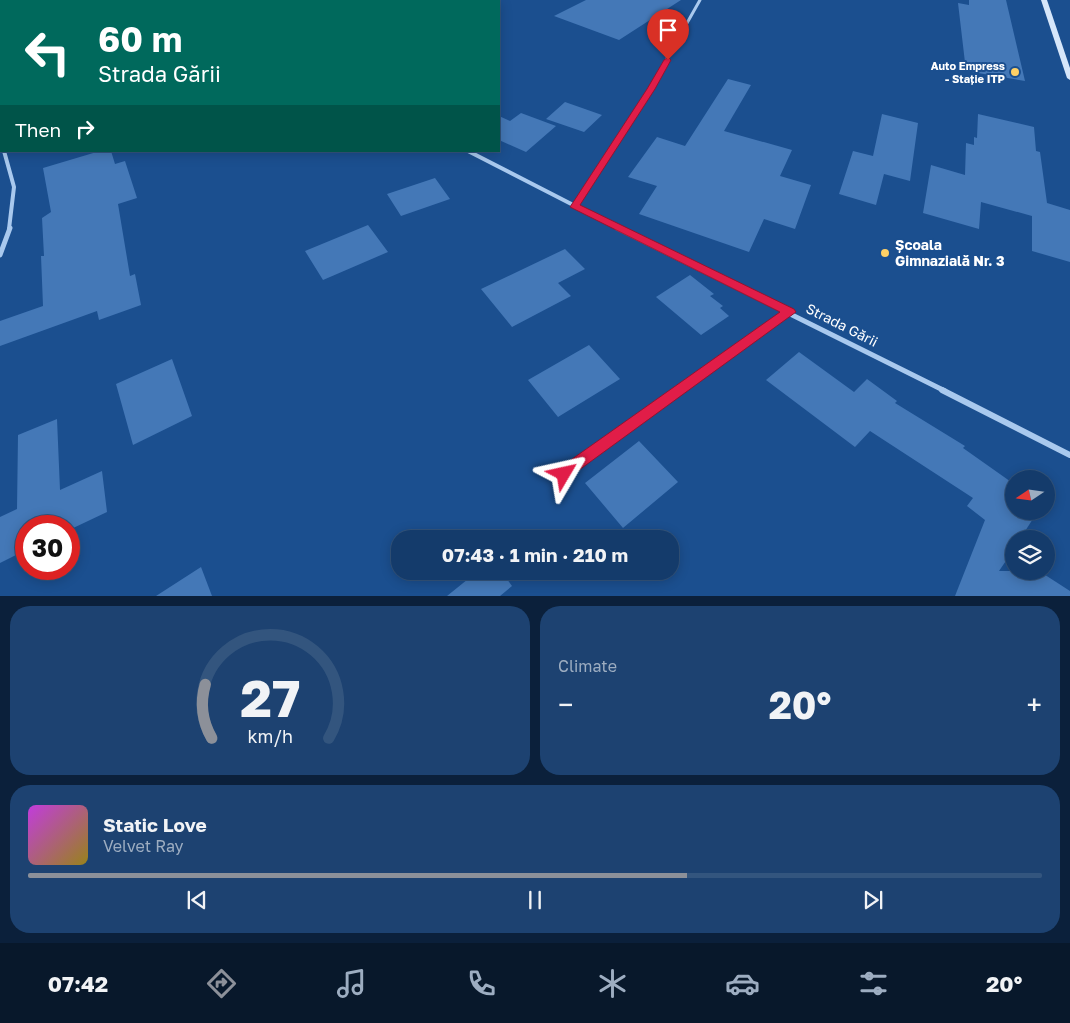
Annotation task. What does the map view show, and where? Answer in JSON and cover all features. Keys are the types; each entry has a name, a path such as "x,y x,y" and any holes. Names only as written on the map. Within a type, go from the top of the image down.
{"main road":[{"path":"1044,0 1070,78"}],"street":[{"path":"575,207 651,89 700,0"},
{"path":"0,255 11,224 14,187 4,152"},
{"name":"Strada Gării","path":"470,152 575,207 790,312 1070,455"},
{"path":"564,474 790,312"}],"building":[{"path":"586,0 681,0 619,40 554,16"},
{"path":"969,0 1006,0 1025,81 966,71 958,3 969,5"},
{"path":"728,79 751,85 724,131 792,150 780,176 811,185 795,229 764,219 749,252 639,214 657,186 628,177 657,137 685,146"},
{"path":"565,102 602,115 584,132 546,119"},
{"path":"521,113 556,126 526,152 500,140 500,116 510,121"},
{"path":"882,114 918,123 910,181 884,174 876,205 839,194 853,151 873,156"},
{"path":"978,114 1034,127 1036,151 1040,152 1047,203 1070,210 1070,262 1032,251 1032,216 981,202 979,229 923,213 931,165 965,175 966,143 974,145 974,137 977,138"},
{"path":"97,152 111,152 115,164 125,161 137,198 118,204 130,276 135,274 141,305 99,320 97,311 0,346 0,321 43,306 41,256 44,256 42,218 51,212 43,168"},
{"path":"435,178 450,199 401,216 387,194"},
{"path":"368,225 388,252 323,280 305,251"},
{"path":"565,249 585,269 558,283 571,296 512,327 481,289"},
{"path":"690,275 714,294 710,296 723,306 720,308 729,316 701,335 656,297"},
{"path":"589,345 620,379 558,417 528,380"},
{"path":"799,352 854,392 867,379 897,401 895,403 965,446 963,448 1005,478 1005,520 1032,520 1026,530 1005,530 1005,562 999,571 1005,571 1005,580 1053,580 1070,591 1070,596 955,596 985,520 967,506 973,498 870,431 855,447 766,380"},
{"path":"172,359 192,416 133,445 116,384"},
{"path":"57,419 60,490 102,471 107,512 80,525 80,515 15,515 15,556 0,563 0,517 17,509 18,435"},
{"path":"639,441 678,482 623,528 585,483"},
{"path":"201,567 212,596 156,596"},
{"path":"467,580 508,580 512,586 500,596 447,596"}],"place":[{"name":"Auto Empress - Stație ITP","path":"1015,72"},
{"name":"Școala Gimnazială Nr. 3","path":"885,253"}],"route":[{"path":"564,474 790,312 575,207 668,60"}]}
